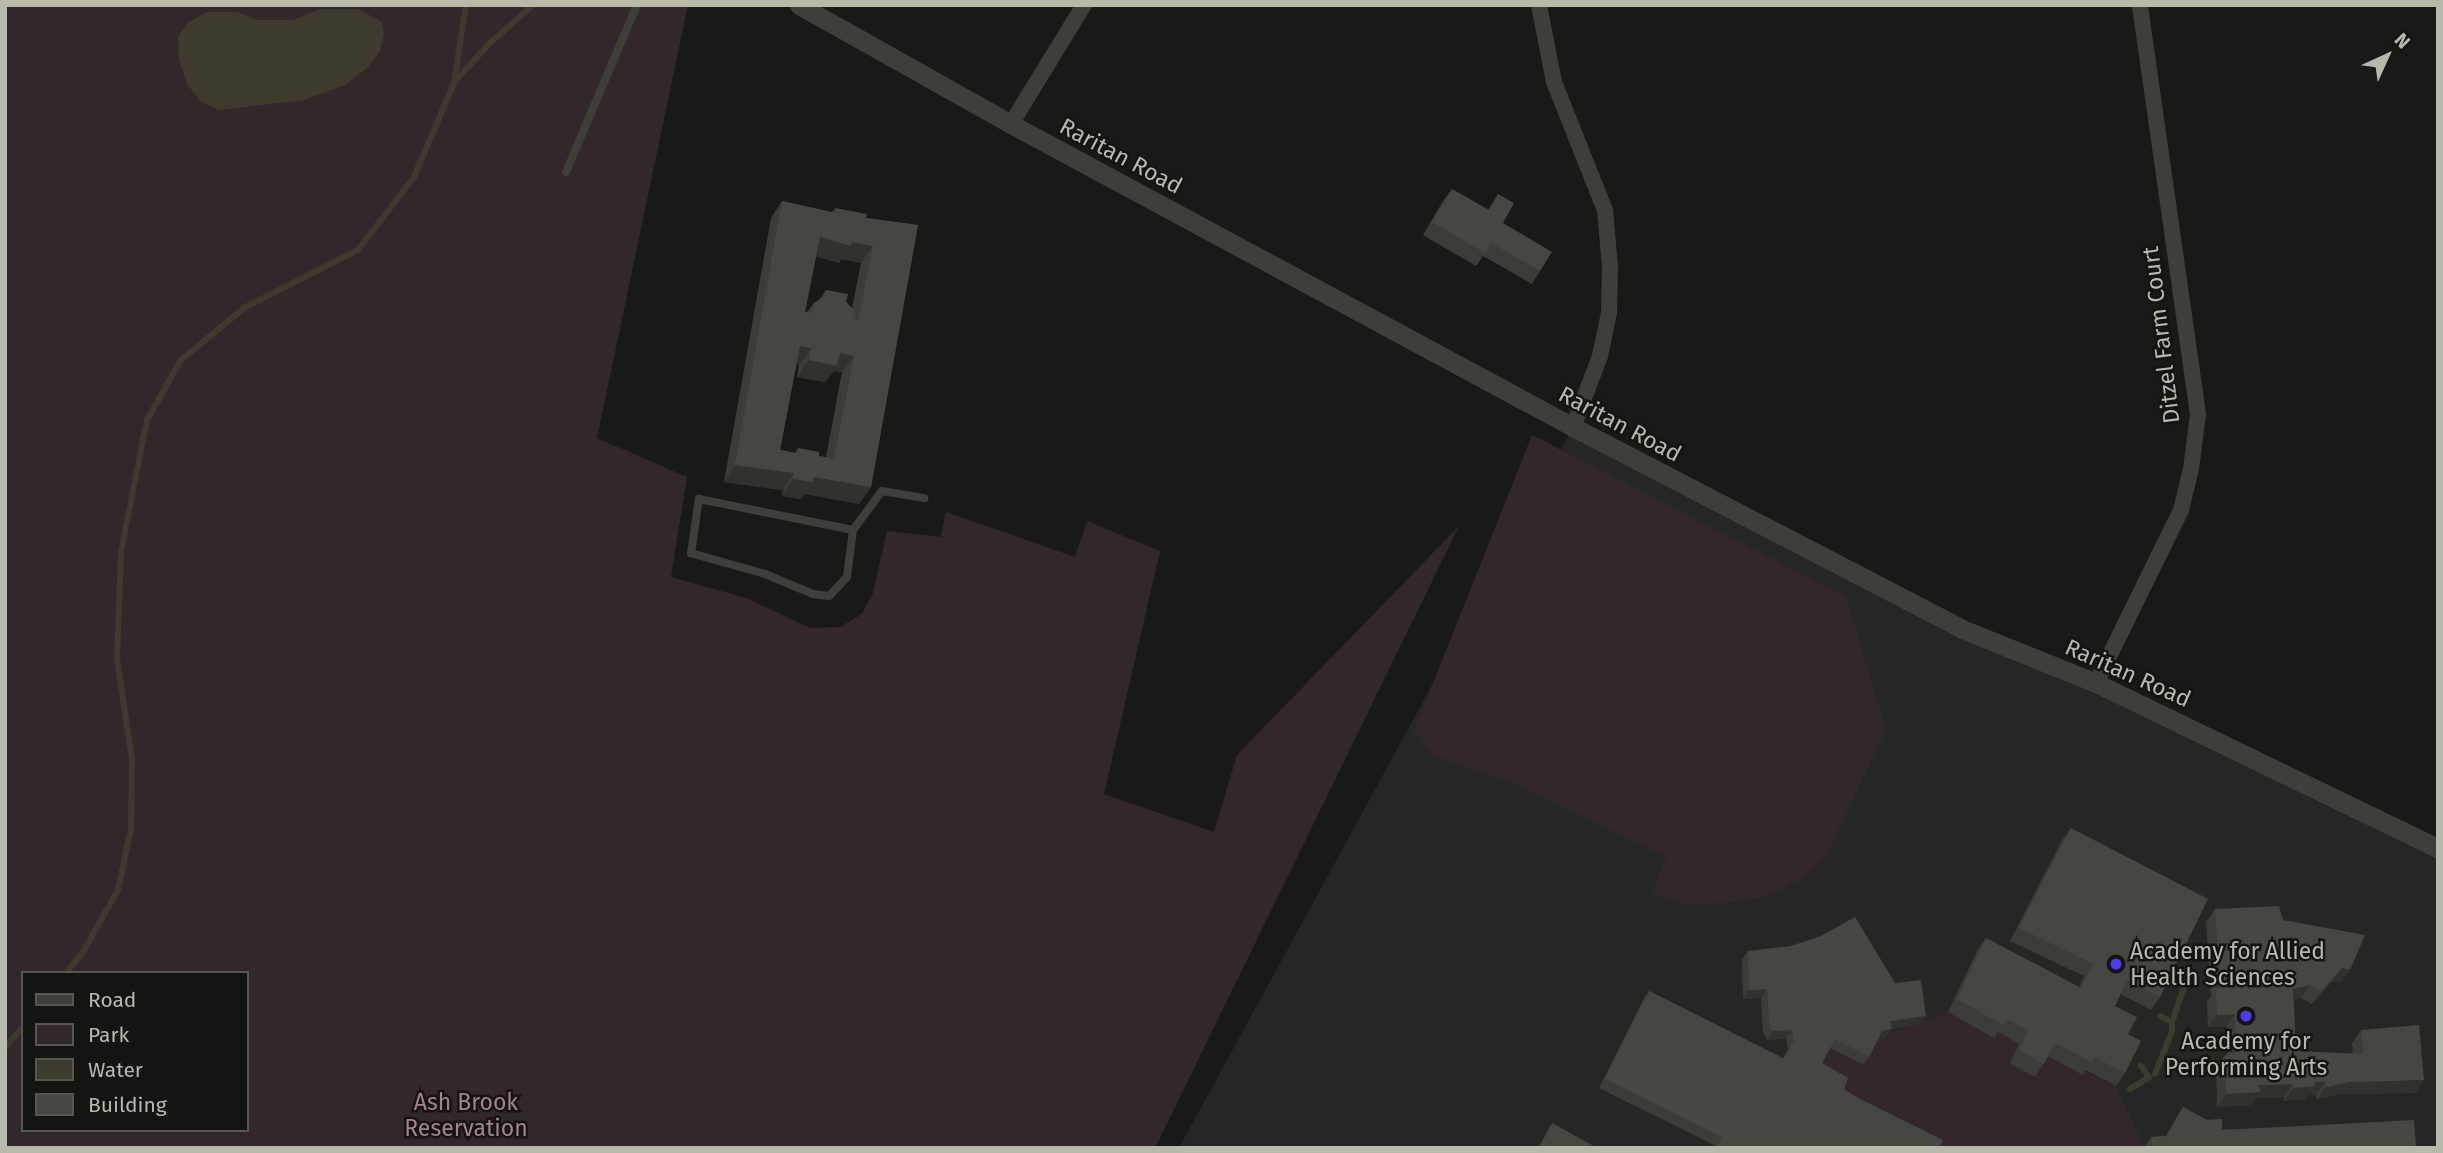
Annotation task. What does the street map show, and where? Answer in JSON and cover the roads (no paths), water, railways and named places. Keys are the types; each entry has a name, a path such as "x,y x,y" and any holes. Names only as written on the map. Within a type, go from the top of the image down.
{"street":[{"name":"Raritan Road","path":"799,5 1011,124 1573,427 1962,629 2096,683 2438,848"},
{"path":"1011,124 1084,5"},
{"path":"1539,5 1554,82 1605,210 1611,267 1609,313 1600,356 1573,427"},
{"name":"Ditzel Farm Court","path":"2096,683 2181,510 2191,469 2198,414 2140,5"}],"lane":[{"path":"566,172 637,5"},
{"path":"853,530 699,499 691,553 765,574 813,594 830,596 846,578 853,530 882,491 925,498"}],"water":[{"path":"321,9 358,9 382,22 384,34 380,51 368,67 345,85 304,100 220,110 201,102 187,84 179,60 178,36 189,22 207,12 237,12 257,20 293,20"}],"waterway":[{"path":"68,971 83,952 118,890 131,829 132,760 117,658 121,552 147,420 181,360 244,308 358,250 414,177 454,83 466,5"},
{"path":"455,81 490,43 533,5"},
{"path":"2172,1022 2186,982"},
{"path":"2155,1074 2172,1031 2172,1022 2160,1016"},
{"path":"5,1047 21,1029"},
{"path":"2130,1089 2149,1077 2141,1066"}],"place":[{"name":"Academy for Allied Health Sciences","path":"2116,964"},
{"name":"Academy for Performing Arts","path":"2246,1016"}],"park label":[{"name":"Ash Brook Reservation","path":"466,1115"}]}
